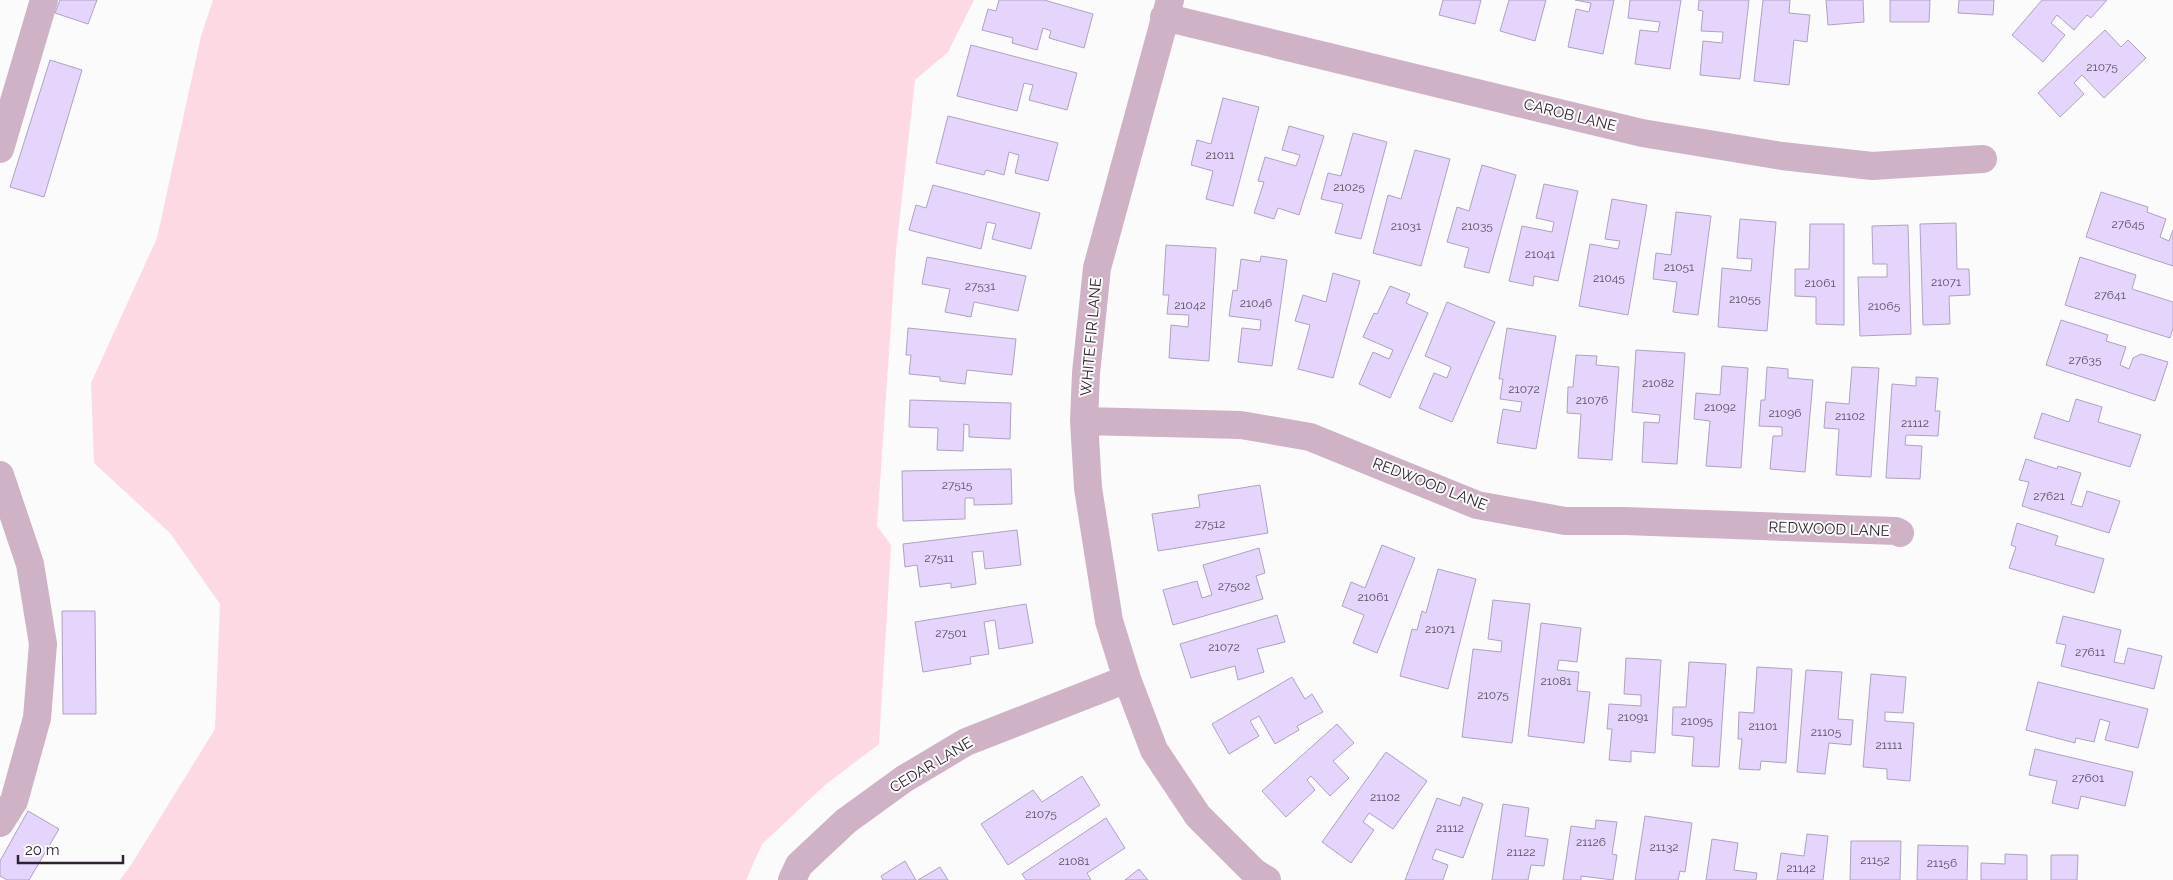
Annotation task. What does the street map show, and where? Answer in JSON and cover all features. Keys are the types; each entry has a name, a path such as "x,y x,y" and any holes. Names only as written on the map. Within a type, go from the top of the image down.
{"street":[{"path":"0,149 44,0"},
{"name":"CAROB LANE","path":"1167,8 1642,133 1782,156 1872,166 1983,159"},
{"name":"WHITE FIR LANE","path":"1167,8 1097,268 1086,373 1084,421 1088,488 1109,621 1127,679 1154,750 1198,816 1254,872 1267,880"},
{"name":"REDWOOD LANE","path":"1084,421 1241,425 1310,437 1477,505 1565,522 1644,522 1896,531 1900,533"},
{"path":"0,475 30,564 42,644 37,718 14,801 0,823"},
{"name":"CEDAR LANE","path":"792,880 799,865 846,821 919,770 966,742 1127,679"}],"shaded area":[{"path":"213,0 974,0 948,52 915,80 896,251 877,526 891,545 879,744 825,785 762,844 746,880 120,880 215,729 220,604 170,533 94,463 91,383 157,238 201,36"}],"building":[{"path":"60,0 97,0 88,24 55,13"},
{"path":"999,0 1044,0 1093,14 1084,48 1049,38 1051,31 1043,28 1037,50 1012,43 1013,38 982,30 988,9 996,11"},
{"path":"1443,0 1481,0 1475,24 1439,15"},
{"path":"1509,0 1546,0 1535,41 1500,31"},
{"path":"1575,0 1614,0 1603,54 1568,47 1576,9 1589,12 1591,3"},
{"path":"1630,0 1681,0 1670,69 1635,64 1640,30 1658,32 1660,22 1628,18"},
{"path":"1699,0 1749,0 1740,79 1700,75 1703,41 1722,43 1723,32 1701,31 1703,11 1698,10"},
{"path":"1763,0 1790,0 1789,13 1810,15 1807,42 1794,40 1789,85 1754,81"},
{"path":"1826,0 1863,0 1864,22 1828,25"},
{"path":"1890,0 1930,0 1929,22 1890,22"},
{"path":"1959,0 1994,0 1993,15 1958,13"},
{"path":"2042,0 2107,0 2091,18 2087,15 2074,30 2057,15 2051,23 2065,35 2043,62 2012,35"},
{"path":"2105,30 2121,47 2128,40 2146,58 2104,98 2082,75 2074,83 2084,94 2060,117 2038,93"},
{"path":"971,45 1077,73 1067,110 1029,100 1033,85 1024,83 1017,111 957,96"},
{"path":"50,60 82,70 44,197 10,187"},
{"path":"1223,98 1259,107 1233,206 1206,199 1213,171 1191,165 1197,140 1211,144"},
{"path":"948,116 1058,143 1048,181 1015,173 1019,155 1009,152 1004,175 986,170 984,175 936,163"},
{"path":"1289,126 1324,136 1299,215 1278,208 1274,219 1254,213 1264,182 1258,181 1265,157 1296,166 1300,155 1282,150"},
{"path":"1353,133 1387,142 1361,239 1335,233 1343,204 1321,199 1328,173 1341,176"},
{"path":"1415,150 1450,159 1421,266 1373,253 1388,195 1401,199"},
{"path":"1482,165 1516,175 1489,273 1464,267 1469,248 1447,242 1457,207 1469,211"},
{"path":"1544,184 1578,191 1558,281 1534,276 1533,286 1509,281 1522,226 1552,232 1554,222 1536,218"},
{"path":"933,185 1040,213 1031,249 992,239 996,224 987,222 981,249 909,230 916,205 926,208"},
{"path":"2101,192 2148,207 2147,212 2166,219 2160,237 2169,241 2173,230 2173,266 2086,237"},
{"path":"1612,199 1647,205 1628,315 1579,306 1590,244 1618,249 1620,241 1605,239"},
{"path":"1676,212 1711,216 1698,315 1673,312 1677,282 1653,279 1656,253 1671,255"},
{"path":"1740,219 1776,222 1767,331 1718,327 1722,268 1751,271 1752,259 1737,258"},
{"path":"1956,223 1957,269 1969,269 1970,295 1949,296 1950,324 1923,325 1920,224"},
{"path":"1810,224 1844,224 1844,325 1816,324 1816,297 1795,296 1795,269 1809,269"},
{"path":"1908,225 1911,334 1860,336 1858,277 1887,277 1887,264 1873,264 1872,226"},
{"path":"1166,245 1216,248 1209,361 1169,358 1171,325 1188,327 1189,315 1167,314 1169,295 1163,295"},
{"path":"1261,256 1287,260 1272,366 1238,362 1242,328 1260,330 1261,320 1229,316 1233,290 1237,291 1241,259 1260,262"},
{"path":"927,257 1026,276 1018,311 974,302 971,317 945,312 950,289 922,284"},
{"path":"2080,257 2136,275 2132,289 2173,302 2173,328 2170,338 2065,305"},
{"path":"1333,273 1360,281 1333,378 1298,369 1310,325 1295,321 1303,295 1326,302"},
{"path":"1390,286 1410,294 1406,303 1428,313 1390,398 1359,384 1373,352 1389,359 1393,350 1363,337 1374,313 1377,314"},
{"path":"1447,302 1495,322 1452,422 1419,408 1434,373 1447,378 1451,367 1425,356"},
{"path":"2061,320 2108,335 2106,341 2126,347 2120,365 2129,369 2133,358 2141,354 2168,362 2155,401 2046,365"},
{"path":"908,328 1016,339 1012,375 967,370 965,384 940,381 940,377 909,374 911,355 906,355"},
{"path":"1507,328 1556,336 1536,449 1497,443 1503,409 1520,412 1522,402 1500,399 1503,379 1499,379"},
{"path":"1636,350 1685,353 1677,464 1642,462 1644,422 1659,423 1660,415 1632,412"},
{"path":"1576,355 1597,356 1596,365 1619,367 1612,460 1578,458 1581,414 1567,413 1568,387 1573,387"},
{"path":"1722,366 1748,368 1741,468 1706,466 1710,421 1694,419 1696,393 1720,395"},
{"path":"1767,367 1788,369 1788,378 1813,380 1805,472 1770,469 1773,436 1782,436 1782,427 1759,426 1761,400 1765,400"},
{"path":"1852,367 1879,368 1871,477 1836,475 1839,429 1824,428 1826,402 1849,404"},
{"path":"1916,377 1938,378 1935,411 1940,411 1938,436 1906,435 1905,445 1922,446 1920,479 1886,478 1892,384 1916,386"},
{"path":"2076,399 2102,407 2098,422 2141,435 2130,467 2034,438 2042,413 2069,422"},
{"path":"910,400 1011,403 1010,439 969,437 969,425 964,424 963,451 937,450 938,428 909,427"},
{"path":"2026,459 2057,469 2058,466 2081,473 2071,504 2082,507 2087,491 2120,501 2109,533 2022,506 2029,482 2019,480"},
{"path":"1011,469 1012,504 974,505 974,498 965,498 965,519 903,521 902,471"},
{"path":"1260,485 1268,533 1158,551 1152,514 1200,507 1198,495"},
{"path":"2017,523 2058,536 2055,545 2104,559 2094,593 2009,568 2016,547 2011,545"},
{"path":"1017,530 1021,565 985,569 983,551 972,552 976,584 951,588 951,583 920,587 917,565 905,567 903,544"},
{"path":"1382,545 1415,558 1377,653 1353,643 1364,615 1342,606 1351,582 1365,588"},
{"path":"1259,548 1265,573 1256,576 1263,599 1173,625 1163,590 1197,581 1202,598 1212,595 1203,565"},
{"path":"1438,569 1476,579 1448,689 1400,676 1412,629 1417,630 1422,611 1426,613"},
{"path":"1493,600 1530,604 1512,743 1462,737 1473,649 1501,652 1502,641 1488,639"},
{"path":"1026,604 1033,643 999,649 995,620 984,622 989,654 970,657 971,664 923,672 915,622"},
{"path":"62,611 95,611 96,714 63,714"},
{"path":"1277,615 1285,642 1257,649 1264,672 1238,680 1235,666 1191,678 1180,644"},
{"path":"2063,616 2121,630 2114,662 2124,664 2128,648 2162,656 2154,689 2061,666 2066,645 2056,643"},
{"path":"1541,623 1581,628 1577,662 1559,660 1557,670 1579,672 1577,691 1590,692 1584,743 1528,736"},
{"path":"1626,658 1661,660 1655,753 1631,751 1631,762 1609,760 1612,729 1607,729 1609,704 1641,706 1641,695 1624,694"},
{"path":"1689,662 1726,664 1719,767 1692,766 1694,737 1672,735 1673,707 1686,707"},
{"path":"1757,667 1792,669 1786,763 1761,761 1760,770 1739,769 1742,739 1738,739 1739,712 1754,713"},
{"path":"1806,670 1842,672 1838,719 1853,720 1851,745 1829,743 1825,774 1797,772"},
{"path":"1871,674 1906,677 1903,713 1885,712 1885,721 1914,723 1910,781 1887,779 1887,769 1863,767"},
{"path":"1292,677 1305,699 1312,694 1323,712 1297,726 1299,730 1275,744 1259,716 1250,721 1259,736 1229,754 1212,724"},
{"path":"2038,682 2148,709 2138,748 2105,740 2110,722 2100,719 2094,742 2076,738 2075,743 2026,730"},
{"path":"1337,724 1354,743 1333,761 1349,778 1330,796 1311,776 1307,780 1315,790 1286,817 1262,791"},
{"path":"2035,749 2133,772 2125,806 2081,796 2078,809 2052,803 2057,781 2029,775"},
{"path":"1386,752 1427,781 1393,829 1369,813 1363,822 1374,830 1351,863 1322,842"},
{"path":"1082,776 1100,805 1008,865 981,824 1033,790 1042,802"},
{"path":"1463,797 1483,804 1463,858 1436,849 1432,859 1448,865 1443,880 1405,880 1437,798 1460,806"},
{"path":"1503,804 1529,808 1525,836 1548,839 1544,866 1531,865 1528,880 1492,880"},
{"path":"28,811 59,829 29,880 7,880 0,876 0,861"},
{"path":"1645,816 1692,823 1685,872 1680,871 1678,880 1635,880"},
{"path":"1106,818 1125,848 1087,873 1091,880 1026,880 1022,874"},
{"path":"1596,820 1617,822 1612,854 1617,855 1613,880 1581,876 1581,880 1563,880 1571,826 1595,829"},
{"path":"1807,834 1828,836 1823,880 1777,880 1781,853 1804,856"},
{"path":"1712,839 1738,843 1734,870 1757,873 1756,880 1706,880"},
{"path":"1851,841 1901,841 1900,880 1850,880"},
{"path":"1918,845 1968,846 1967,880 1917,880"},
{"path":"2005,854 2027,855 2027,880 1981,880 1981,863 2005,864"},
{"path":"2051,855 2078,855 2077,880 2051,880"},
{"path":"905,861 916,880 883,880 881,876"},
{"path":"940,867 948,880 918,880"},
{"path":"1139,869 1148,880 1125,880"}]}
